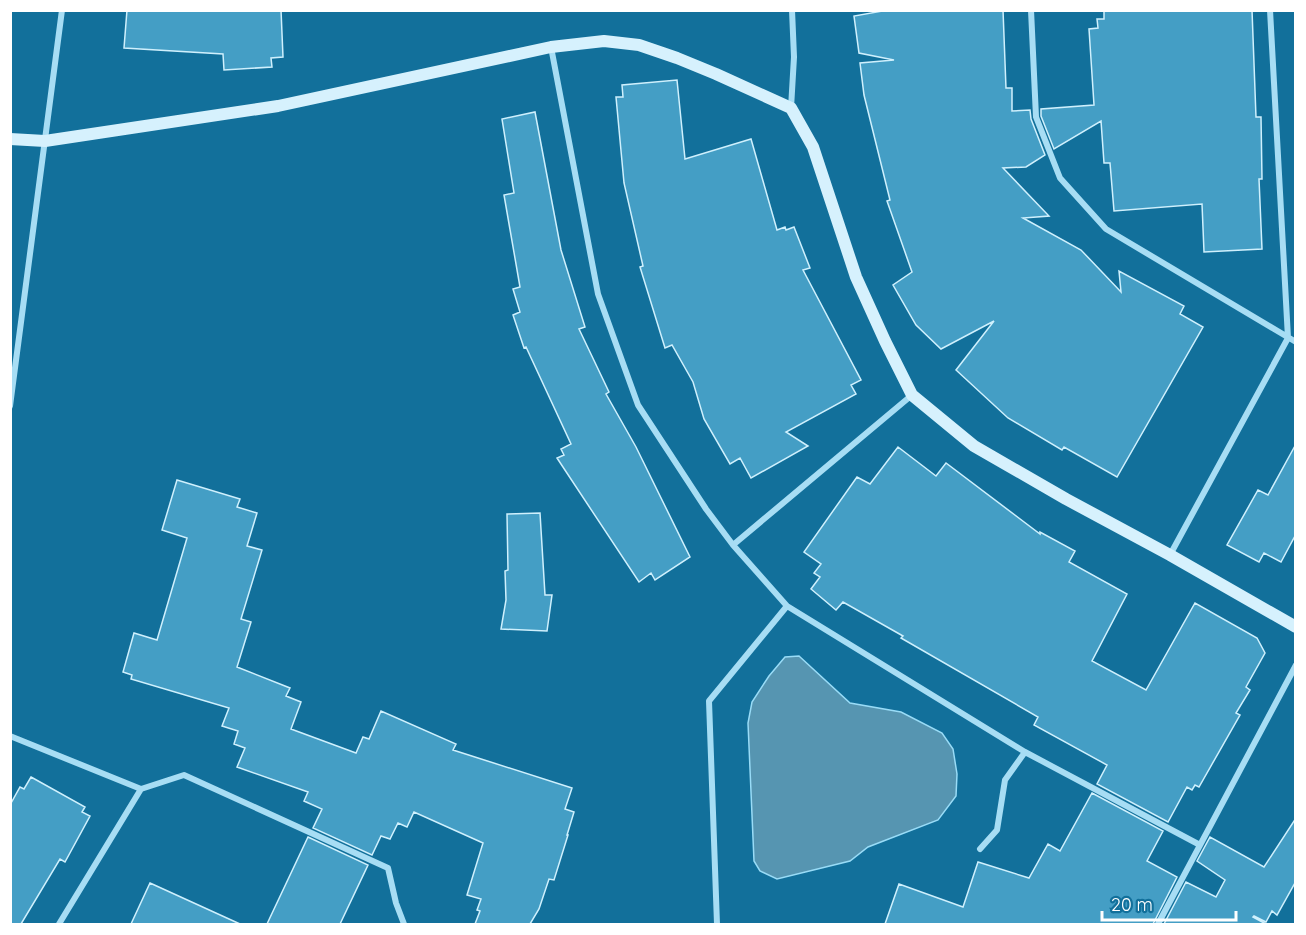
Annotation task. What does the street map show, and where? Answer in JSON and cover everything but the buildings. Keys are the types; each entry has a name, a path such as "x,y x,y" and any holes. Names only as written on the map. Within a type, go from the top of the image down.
{"street":[{"path":"10,406 62,10"},
{"path":"792,10 794,57 791,108 813,147 856,278 912,395 974,446 1296,627"},
{"path":"1031,10 1036,117 1060,178 1106,229 1296,342"},
{"path":"1170,555 1288,338 1270,10"},
{"path":"10,139 45,141 278,106 551,47 604,41 639,45 716,74 791,108"},
{"path":"551,47 598,294 638,405 706,509 733,545 787,606 1024,752 1200,845"},
{"path":"733,545 912,395"},
{"path":"717,924 709,701 787,606"},
{"path":"1158,924 1296,665"},
{"path":"10,736 141,789 184,775 388,868 396,903 404,924"},
{"path":"980,849 997,830 1005,780 1024,752"},
{"path":"59,924 141,789"}],"water":[{"path":"799,656 850,703 901,712 942,733 953,749 957,774 956,796 938,820 868,847 850,861 777,879 760,871 754,861 748,723 752,702 769,676 785,657"}]}
